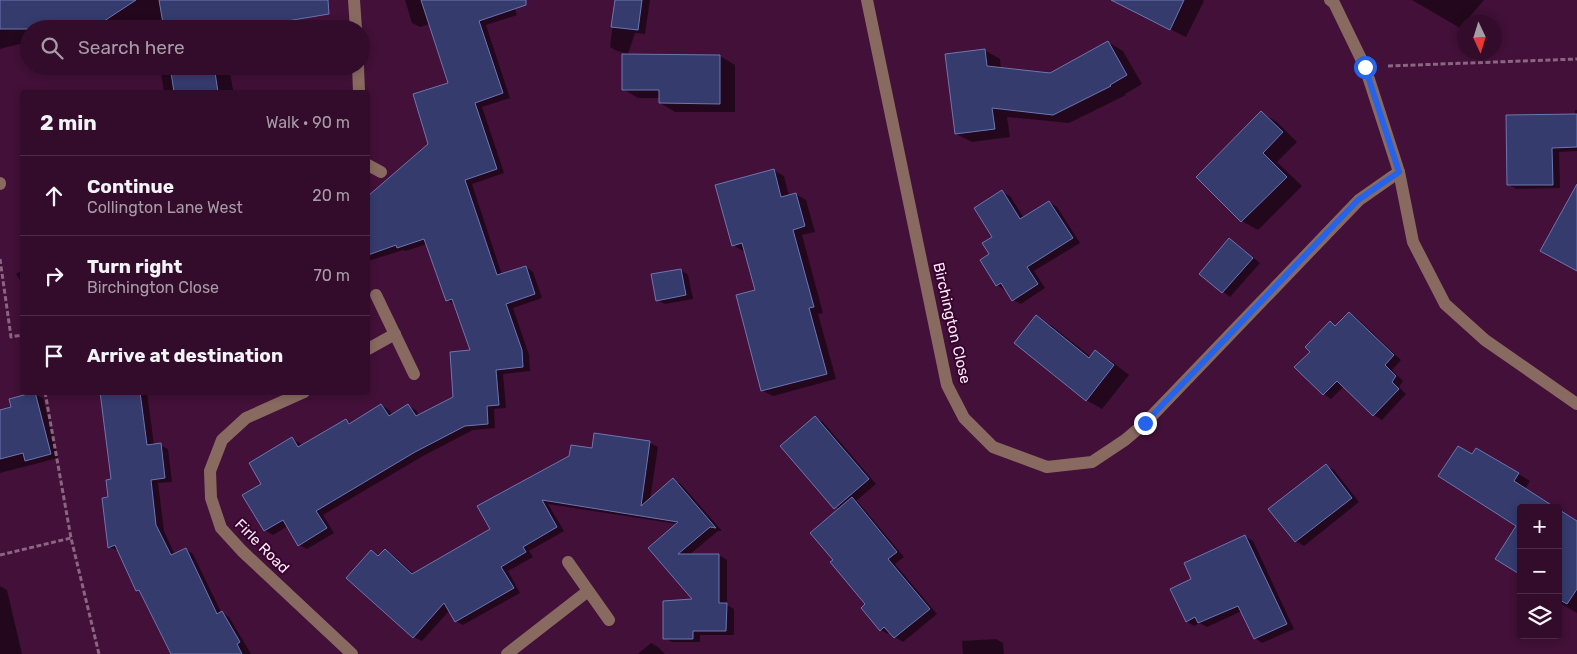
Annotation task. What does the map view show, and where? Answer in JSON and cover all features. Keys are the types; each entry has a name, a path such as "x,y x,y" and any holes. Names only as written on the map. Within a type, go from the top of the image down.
{"street":[{"path":"354,0 355,20"},
{"name":"Birchington Close","path":"867,0 947,385 964,418 993,447 1047,467 1092,462 1125,440 1145,423 1358,200 1399,172"},
{"path":"1330,0 1334,4 1365,67 1399,172 1413,242 1445,304 1485,340 1577,404"},
{"path":"358,75 359,90"},
{"path":"370,166 381,172"},
{"path":"376,295 414,374"},
{"path":"370,348 395,334"},
{"name":"Firle Road","path":"297,395 246,418 222,440 210,471 211,498 221,528 242,551 352,654"},
{"path":"568,562 609,620"},
{"path":"507,654 588,590"}],"path":[{"path":"1365,67 1577,58"},
{"path":"0,259 11,337 20,335"},
{"path":"46,395 71,538 99,654"},
{"path":"0,555 71,538"}],"building":[{"path":"0,0 136,0 106,20 20,20 20,29 0,29"},
{"path":"159,0 328,0 329,14 293,20 162,20"},
{"path":"421,0 526,0 526,5 479,21 503,93 475,103 497,169 465,180 497,275 526,266 535,294 506,304 522,350 523,367 496,370 499,405 487,406 488,424 465,426 415,452 316,511 327,528 298,546 283,520 264,531 242,495 261,484 249,463 292,437 298,447 346,419 349,424 381,404 389,416 408,404 416,416 453,397 450,352 470,350 452,299 446,301 424,239 397,248 396,245 370,254 370,194 428,144 413,94 448,83"},
{"path":"615,0 642,0 638,30 611,27"},
{"path":"1111,0 1184,0 1170,30"},
{"path":"1108,41 1127,75 1111,86 1053,115 992,108 995,129 955,134 945,54 985,49 987,66 1050,73"},
{"path":"622,54 720,55 720,104 659,103 659,90 622,90"},
{"path":"171,75 215,75 218,90 174,90"},
{"path":"1261,111 1283,132 1263,153 1287,177 1241,222 1196,177"},
{"path":"1577,114 1577,147 1552,148 1553,185 1507,185 1506,115"},
{"path":"774,169 781,197 796,193 805,226 793,230 814,307 809,308 827,374 761,391 736,295 755,290 742,243 732,246 715,185"},
{"path":"1577,184 1577,271 1540,251"},
{"path":"1002,190 1020,219 1049,201 1073,238 1027,267 1038,284 1012,301 1001,283 996,286 980,260 989,254 982,243 992,237 974,208"},
{"path":"1229,238 1253,258 1222,293 1199,274"},
{"path":"681,269 686,295 656,301 651,274"},
{"path":"1349,312 1394,355 1385,365 1396,376 1392,382 1399,389 1373,416 1337,381 1323,395 1294,367 1310,352 1305,347 1330,321 1335,326"},
{"path":"1036,315 1089,358 1095,350 1114,365 1086,401 1014,343"},
{"path":"24,395 36,395 51,454 25,461 23,453 0,459 0,410 11,407 9,399"},
{"path":"100,395 140,395 147,445 161,443 165,478 151,480 156,525 171,555 186,548 217,614 222,611 240,642 237,644 242,654 171,654 139,590 136,591 115,545 108,548 102,498 108,497 106,480 111,479"},
{"path":"815,416 869,479 834,509 780,446"},
{"path":"594,433 650,441 641,506 673,478 716,528 710,527 678,554 719,554 719,603 727,603 726,631 693,631 693,639 663,639 663,601 692,599 648,548 678,522 542,500 557,527 523,547 526,552 501,567 514,588 455,622 444,603 413,638 346,578 371,550 378,556 385,549 412,574 490,529 477,506 569,456 571,445 592,448"},
{"path":"1458,446 1472,454 1476,448 1519,473 1514,481 1550,504 1517,504 1517,573 1495,559 1516,526 1438,476"},
{"path":"1326,464 1352,498 1295,542 1268,509"},
{"path":"852,497 897,552 888,559 930,609 894,638 884,627 880,631 861,608 865,604 830,562 833,560 810,533"},
{"path":"1562,512 1577,521 1577,589 1567,604 1562,601"},
{"path":"1245,535 1287,624 1254,639 1238,606 1198,623 1195,617 1186,622 1170,589 1191,579 1184,563"}],"route":[{"path":"1145,423 1358,200 1399,172 1365,67"}]}
